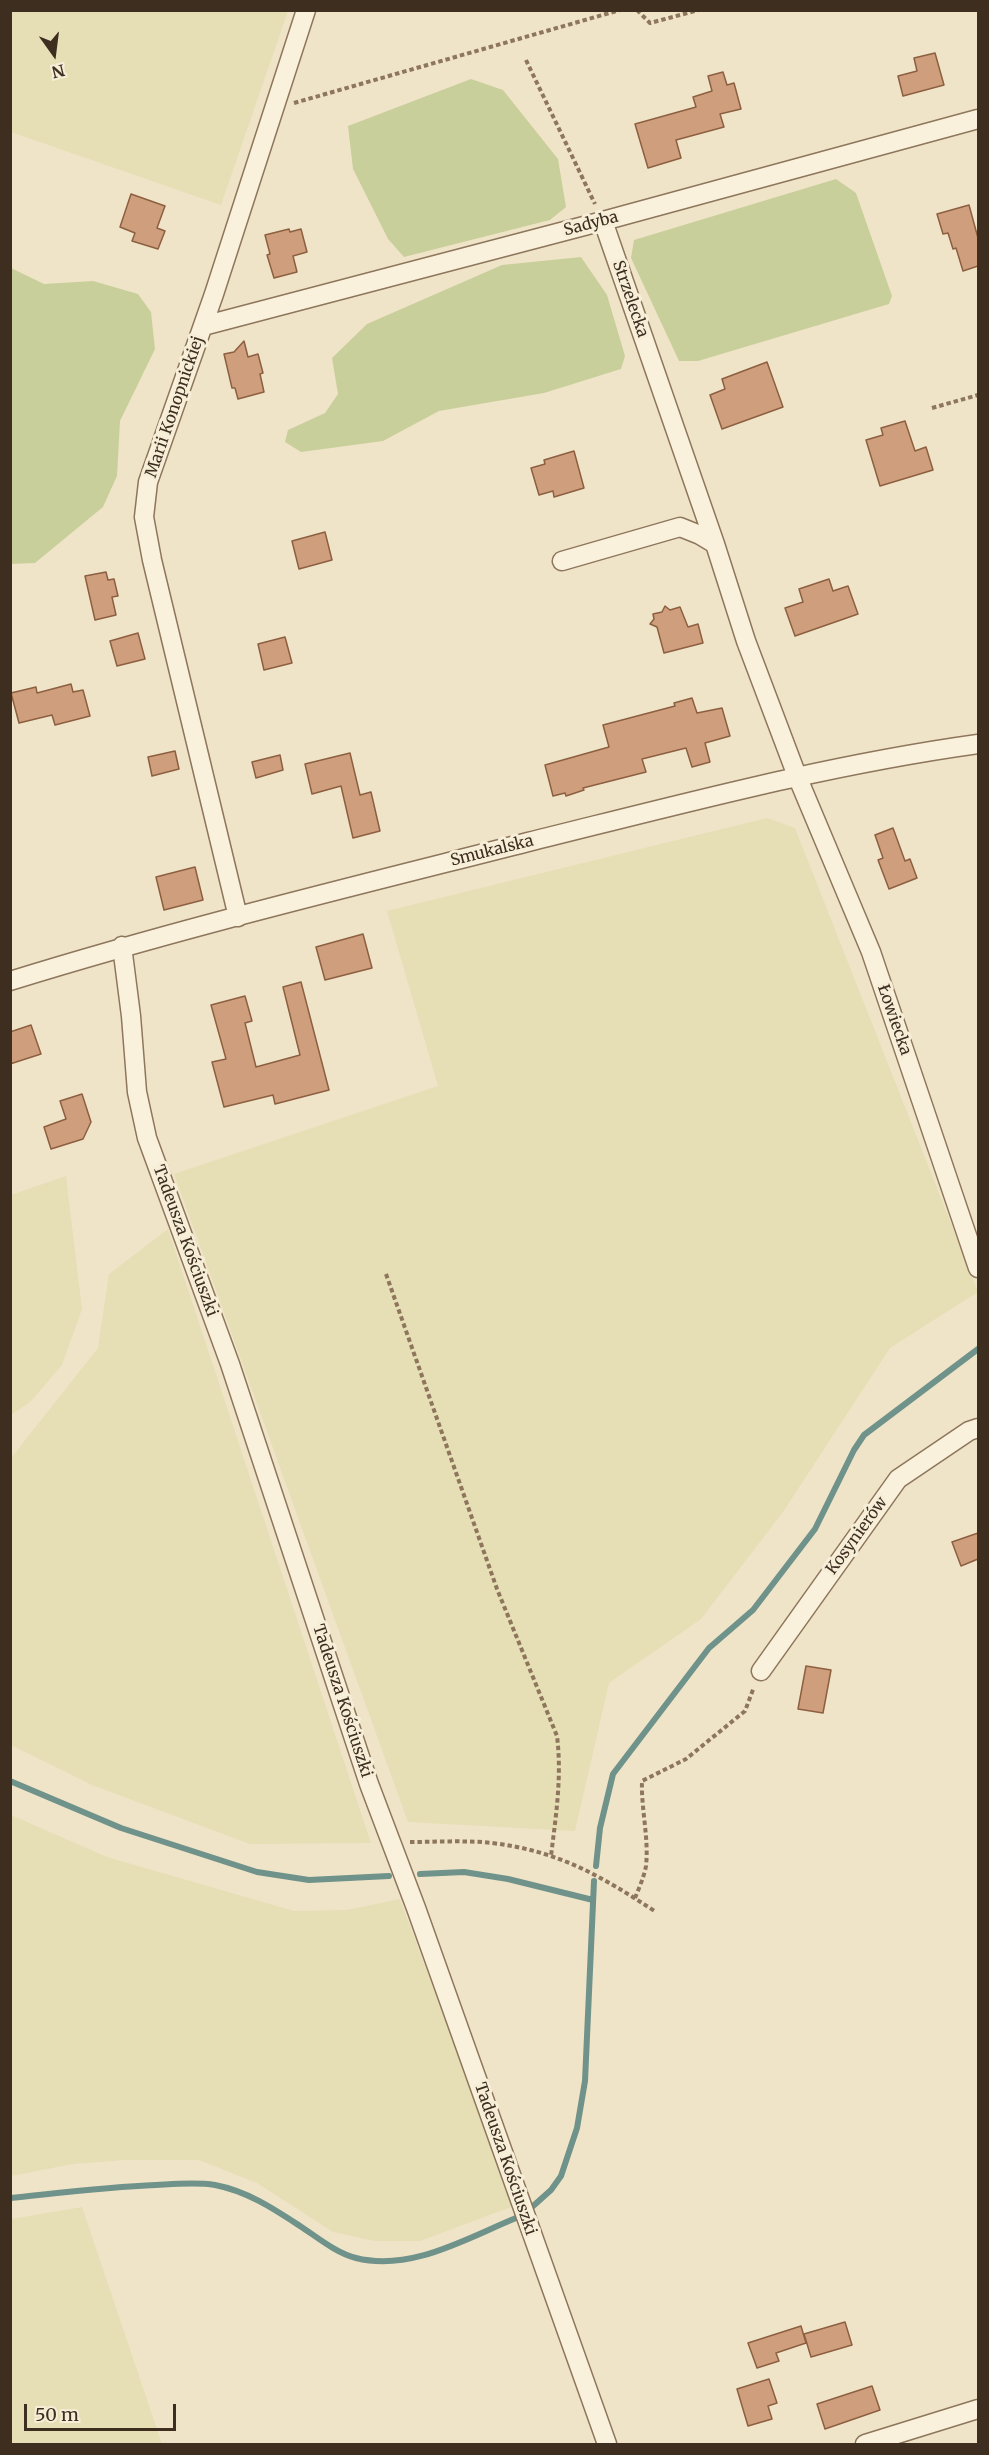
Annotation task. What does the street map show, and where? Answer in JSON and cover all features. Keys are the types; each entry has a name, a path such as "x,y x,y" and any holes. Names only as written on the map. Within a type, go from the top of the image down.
{"street":[{"name":"Marii Konopnickiej","path":"238,916 152,560 144,518 148,482 203,326 306,10"},
{"name":"Sadyba","path":"203,326 978,119"},
{"name":"Strzelecka","path":"603,221 715,544 746,641 797,776"},
{"path":"562,561 680,528 700,535 715,544"},
{"name":"Smukalska","path":"10,981 122,946 370,880 797,776 978,744"},
{"name":"Łowiecka","path":"797,776 871,952 978,1268"},
{"name":"Tadeusza Kościuszki","path":"122,946 137,1092 147,1138 230,1364 369,1784 607,2445"},
{"name":"Kosynierów","path":"761,1671 898,1479 969,1431 978,1428"},
{"path":"865,2445 978,2409"}],"path":[{"path":"274,109 620,10"},
{"path":"637,10 650,23 699,10"},
{"path":"526,60 603,221"},
{"path":"932,408 978,395"},
{"path":"386,1274 498,1589 557,1736 560,1761 559,1796 551,1856"},
{"path":"635,1898 646,1867 646,1829 641,1805 642,1781 686,1759 745,1711 761,1671"},
{"path":"391,1842 491,1843 539,1851 580,1866 609,1880 656,1912"}],"shaded area":[{"path":"11,10 288,11 221,205 11,132"},
{"path":"767,818 795,828 978,1292 890,1348 783,1512 701,1619 609,1683 575,1831 408,1822 174,1174 438,1086 387,911"},
{"path":"66,1176 82,1309 62,1365 30,1402 11,1415 11,1195"},
{"path":"168,1229 371,1843 250,1844 92,1785 11,1745 11,1458 98,1348 109,1274"},
{"path":"11,1815 107,1857 294,1911 347,1910 400,1899 514,2206 420,2241 375,2241 333,2232 257,2183 199,2160 125,2160 73,2164 11,2176"},
{"path":"82,2207 162,2444 11,2444 11,2219"}],"green space":[{"path":"471,79 503,90 558,159 566,207 550,220 404,257 388,239 353,169 348,126"},
{"path":"836,179 856,193 892,296 889,304 698,361 679,361 631,258 634,240"},
{"path":"581,257 607,295 625,356 621,369 544,393 439,411 383,441 301,452 285,442 288,430 325,413 338,394 332,358 367,324 502,265"},
{"path":"11,268 44,284 93,281 138,294 151,312 155,349 120,421 117,476 103,507 35,563 11,564"}],"building":[{"path":"935,53 944,85 903,96 898,76 917,71 914,58"},
{"path":"723,72 727,85 734,83 741,109 720,114 724,127 676,140 681,158 648,168 635,124 696,107 693,97 712,91 708,76"},
{"path":"131,194 165,206 157,228 165,231 158,249 132,241 135,233 120,227"},
{"path":"969,205 978,238 978,266 963,271 956,248 953,249 948,233 943,234 937,214"},
{"path":"289,229 290,232 301,229 307,252 293,256 297,272 274,278 267,255 270,254 265,235"},
{"path":"244,341 248,357 258,354 263,373 260,374 264,392 238,399 235,388 232,388 224,354 234,352"},
{"path":"767,362 783,407 722,429 710,395 725,389 722,379"},
{"path":"905,421 915,451 926,447 933,470 880,486 866,440 883,435 881,428"},
{"path":"574,451 584,488 554,497 553,491 539,495 531,468 545,464 544,460"},
{"path":"325,532 332,560 299,569 292,541"},
{"path":"106,572 108,580 114,579 118,596 112,597 116,615 95,620 85,576"},
{"path":"829,579 833,591 848,586 858,614 795,636 785,608 803,602 799,589"},
{"path":"665,606 670,610 680,607 688,627 698,624 703,643 664,653 657,627 650,624 654,619 653,614 662,612"},
{"path":"138,633 145,659 117,666 110,641"},
{"path":"285,637 292,663 264,670 258,644"},
{"path":"71,684 73,692 83,690 90,716 55,725 52,715 19,723 11,693 36,687 37,693"},
{"path":"692,698 697,713 722,708 730,736 705,743 710,762 692,767 686,748 642,759 646,772 583,788 584,790 566,796 565,793 553,796 545,765 609,747 603,725 675,706 674,703"},
{"path":"175,751 179,769 152,776 148,757"},
{"path":"350,753 360,795 371,792 380,831 353,838 341,786 312,794 305,764"},
{"path":"280,755 283,770 256,778 252,762"},
{"path":"893,828 905,861 910,859 917,878 889,889 878,860 883,858 875,835"},
{"path":"195,867 203,900 164,910 156,877"},
{"path":"363,934 372,968 325,980 316,947"},
{"path":"301,982 329,1090 275,1104 273,1095 224,1107 212,1062 226,1059 211,1005 245,996 252,1021 245,1023 256,1067 300,1055 283,987"},
{"path":"31,1025 41,1054 10,1064 10,1032"},
{"path":"82,1094 91,1122 83,1139 51,1149 44,1127 66,1119 60,1101"},
{"path":"978,1533 978,1559 961,1566 952,1542"},
{"path":"806,1666 831,1670 823,1713 798,1709"},
{"path":"845,2322 852,2345 811,2357 804,2334"},
{"path":"801,2326 806,2343 776,2353 779,2361 757,2368 748,2343"},
{"path":"769,2379 777,2403 768,2406 772,2419 748,2426 737,2389"},
{"path":"872,2386 880,2410 825,2429 817,2404"}],"waterway":[{"path":"596,1866 600,1828 613,1774 709,1648 753,1610 815,1529 854,1450 864,1435 978,1349"},
{"path":"10,1781 121,1828 257,1872 309,1880 389,1876"},
{"path":"420,1874 464,1872 508,1879 593,1900"},
{"path":"532,2207 551,2190 561,2176 577,2128 585,2081 594,1881"},
{"path":"10,2198 138,2186 215,2185 260,2201 341,2252 356,2258 377,2261 418,2257 438,2251 516,2218"}]}
